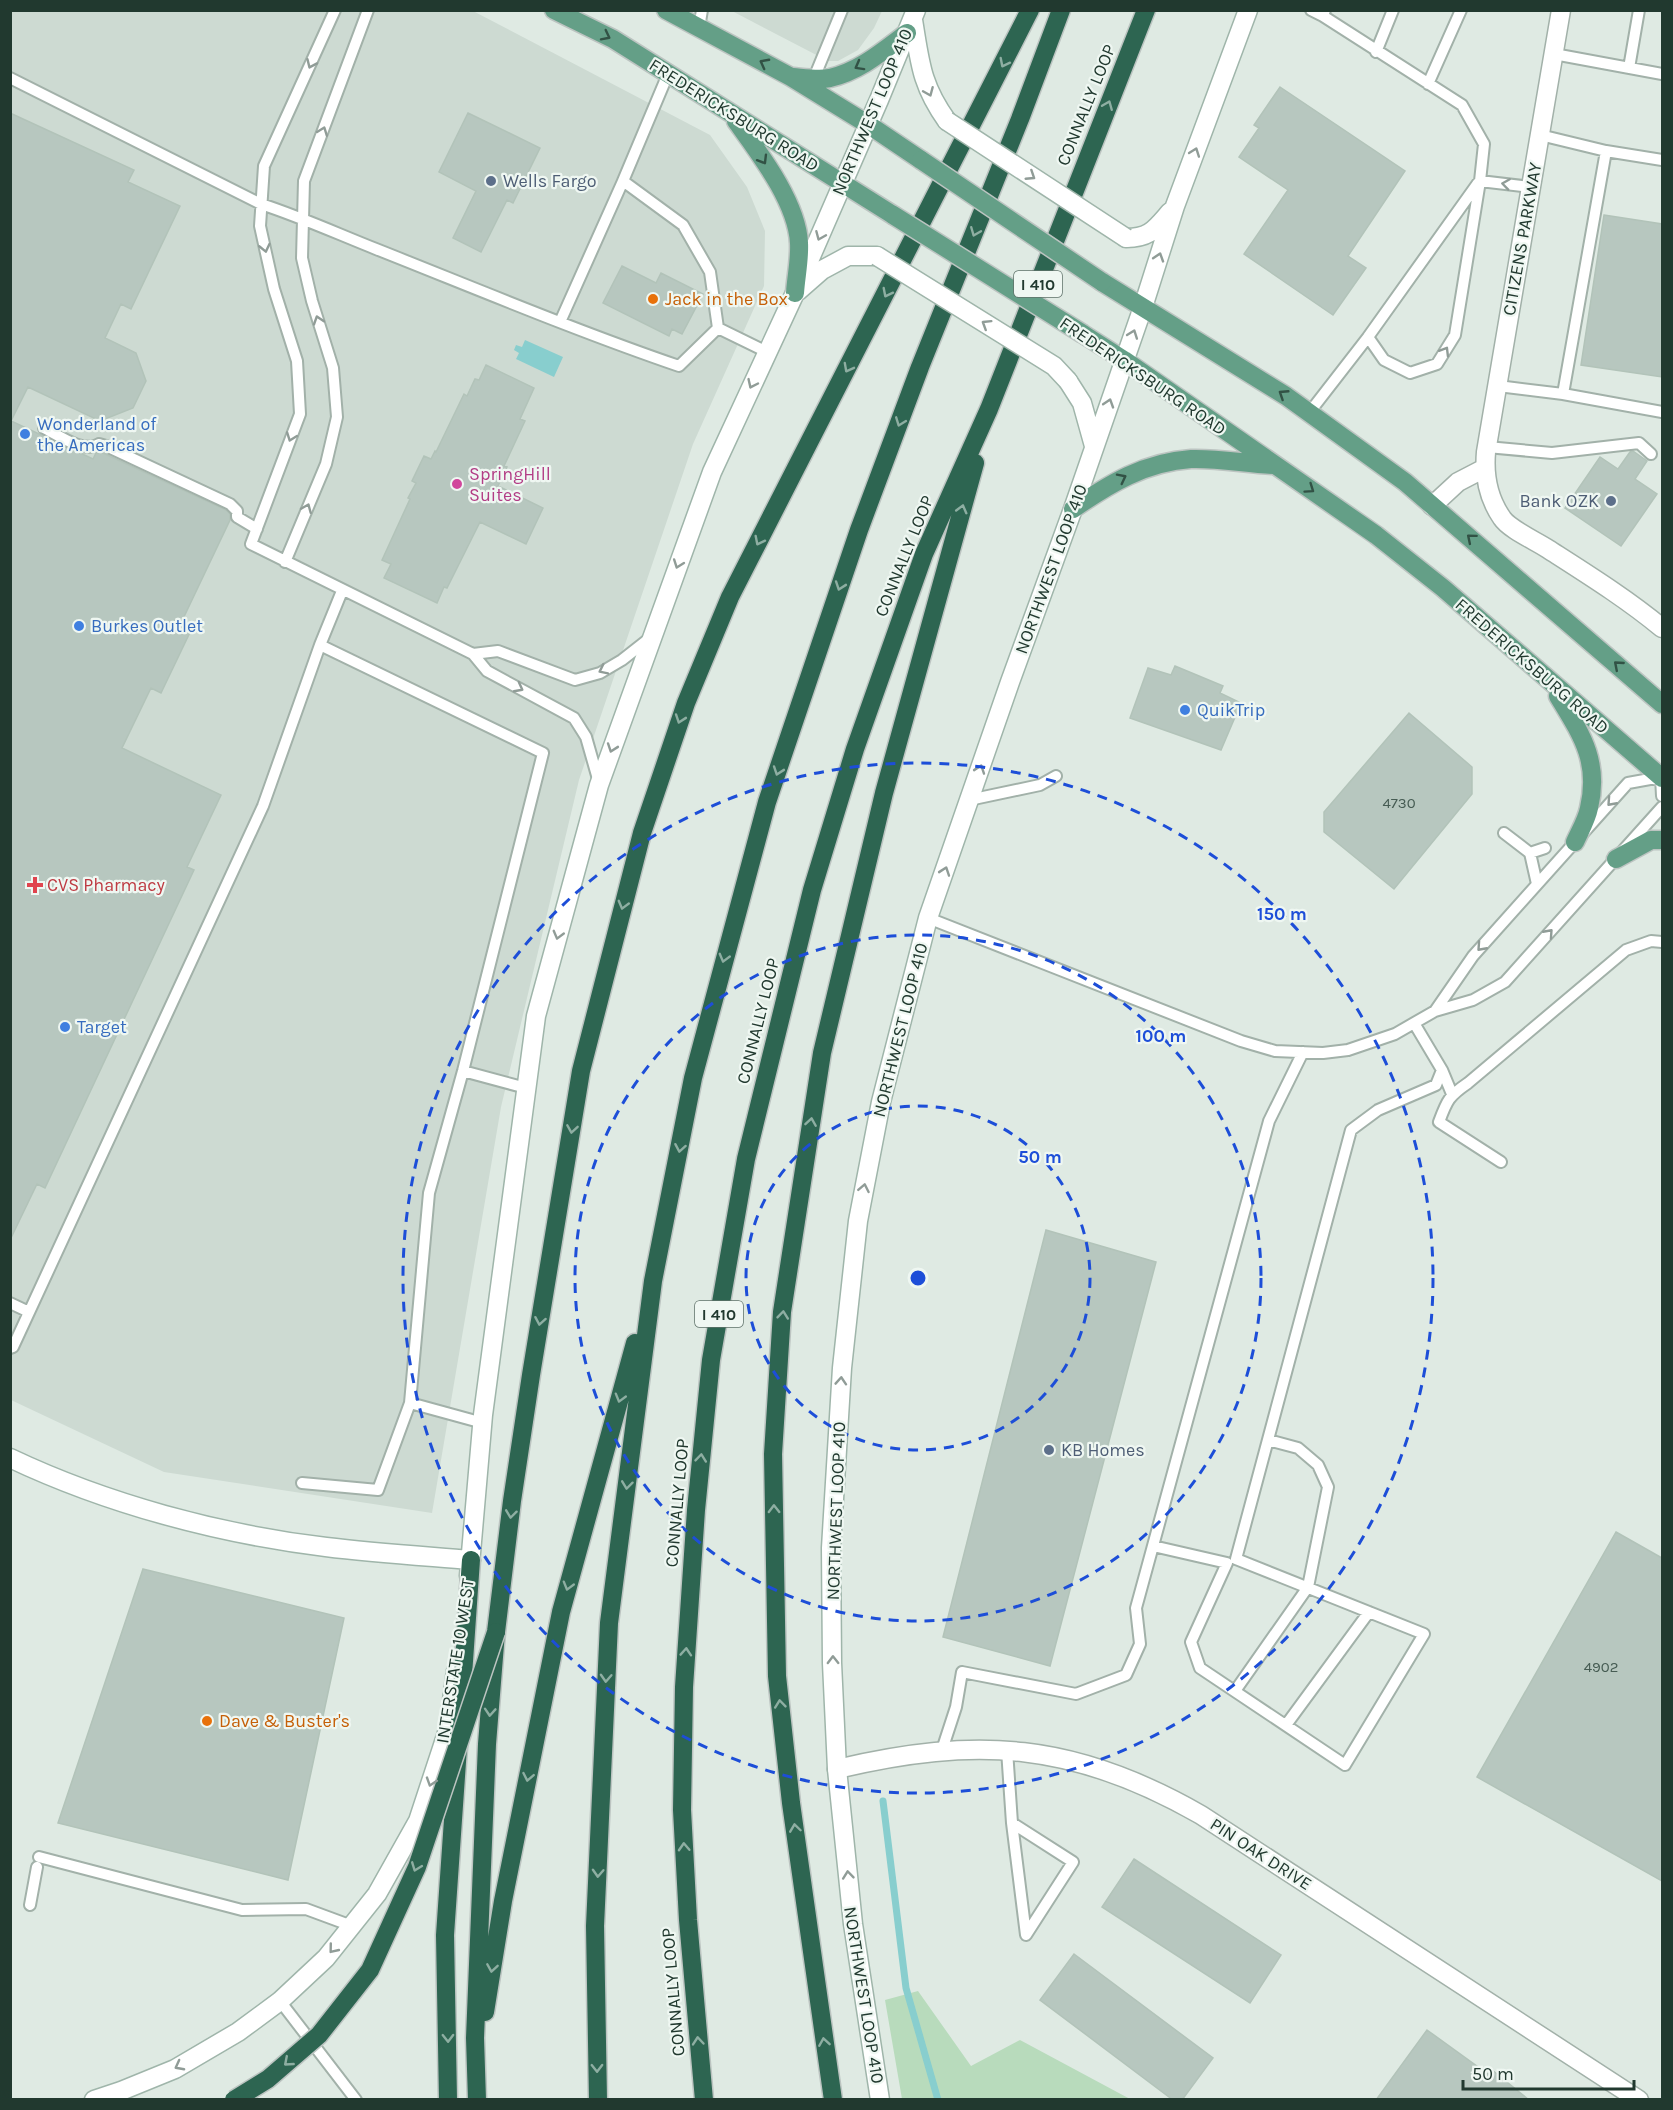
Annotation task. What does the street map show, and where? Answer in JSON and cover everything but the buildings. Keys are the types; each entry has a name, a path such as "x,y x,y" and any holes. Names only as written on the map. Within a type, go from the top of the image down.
{"highway":[{"path":"478,2100 475,2038 478,1960 487,1744 496,1632 531,1376 582,1071 642,833 690,692 730,597 1030,10"},
{"path":"478,2100 484,2025 503,1901 561,1612 653,1281 671,1199 693,1078 767,802 859,530 920,367 1020,119 1061,10"},
{"name":"CONNALLY LOOP","path":"705,2100 688,1920 682,1810 686,1663 696,1510 711,1360 746,1158 812,890 855,749 924,554 989,409 1146,10"},
{"path":"833,2100 786,1762 777,1676 773,1455 782,1312 822,1053 884,793 989,409"},
{"path":"598,2100 595,1926 609,1623 653,1281"},
{"path":"448,2100 446,1935 471,1560"},
{"path":"234,2100 268,2079 320,2035 370,1970 417,1868 496,1632"}],"main road":[{"name":"FREDERICKSBURG ROAD","path":"554,10 613,39 842,182 1124,360 1276,465 1376,535 1418,568 1662,777"},
{"path":"666,10 701,19 869,125 1102,282 1286,396 1405,482 1662,704"},
{"name":"NORTHWEST LOOP 410","path":"880,2100 853,1924 837,1769 831,1548 842,1368 858,1221 881,1102 928,918 1073,509 1143,307 1175,206 1248,10"},
{"name":"CITIZENS PARKWAY","path":"1561,10 1485,468 1492,502 1503,520 1661,622"},
{"path":"791,77 828,78 855,69 912,20 926,84 933,101 947,121 1126,238 1142,237 1154,230 1175,206"},
{"name":"NORTHWEST LOOP 410","path":"471,1560 483,1423 536,1016 599,785 712,472 795,293 869,125 912,20"},
{"path":"729,112 758,152 794,219 799,242 795,293"},
{"path":"795,293 822,270 848,256 877,256 1054,366 1068,381 1082,403 1094,446"},
{"path":"1073,509 1105,487 1134,472 1166,463 1191,459 1276,465"},
{"path":"1432,506 1458,482 1485,468"},
{"path":"1549,681 1582,735 1592,766 1589,809 1575,842"},
{"path":"1616,859 1651,840 1662,840"},
{"path":"12,1462 177,1519 325,1547 471,1560"},
{"name":"INTERSTATE 10 WEST","path":"94,2100 174,2069 238,2032 280,2001 326,1958 377,1894 418,1821 448,1730 471,1560"},
{"name":"PIN OAK DRIVE","path":"837,1769 885,1758 942,1750 1007,1750 1081,1762 1123,1776 1163,1793 1201,1815 1639,2100"}],"lane":[{"path":"335,10 264,166 260,226 272,279 297,361 300,414 251,544 473,654 487,671 574,718 586,737 599,785"},
{"path":"285,562 326,464 337,417 333,368 312,301 302,258 304,181 368,10"},
{"path":"814,78 842,10"},
{"path":"1311,10 1324,13 1376,52 1462,105 1484,144 1455,335 1437,364 1410,373 1384,360 1368,337"},
{"path":"1376,52 1393,10"},
{"path":"1428,84 1461,10"},
{"path":"1629,68 1639,10"},
{"path":"1554,54 1662,74"},
{"path":"560,322 623,182 668,74"},
{"path":"10,78 261,204 303,218 620,346 679,366 718,328"},
{"path":"1540,135 1606,151 1662,160"},
{"path":"1563,394 1606,151"},
{"path":"1480,181 1531,187"},
{"path":"1309,413 1368,337 1480,181"},
{"path":"623,182 683,225 710,272 718,328"},
{"path":"718,328 767,352"},
{"path":"1498,386 1563,394 1662,412"},
{"path":"44,428 85,447 93,448 99,444 106,446 230,504 237,511 237,517 257,529"},
{"path":"1487,447 1552,453 1639,443 1651,454"},
{"path":"10,1348 13,1347 263,807 320,645 342,591"},
{"path":"473,654 498,651 575,680 600,673 622,660 651,637"},
{"path":"302,1484 378,1490 410,1403 429,1192 463,1071 543,753 320,645"},
{"path":"969,800 1040,785 1056,776"},
{"path":"1435,1011 1473,956 1628,783 1662,777 1662,796"},
{"path":"928,918 1242,1041 1275,1051 1323,1053 1348,1050 1395,1034 1435,1011 1473,1000 1505,982 1662,807"},
{"path":"1504,833 1530,853 1537,884"},
{"path":"1530,853 1545,848"},
{"path":"1501,1162 1439,1122 1444,1107 1452,1095 1626,950 1651,941 1662,942"},
{"path":"1413,1023 1442,1070 1452,1095"},
{"path":"942,1750 956,1707 962,1672 1076,1694 1126,1675 1140,1644 1136,1608 1269,1121 1303,1052"},
{"path":"1153,1546 1231,1561 1308,1587 1424,1634 1345,1765 1200,1668 1191,1642 1231,1561 1268,1440 1351,1130 1378,1110 1436,1085 1442,1070"},
{"path":"463,1071 526,1088"},
{"path":"10,1303 29,1312"},
{"path":"410,1403 483,1423"},
{"path":"1235,1691 1308,1587 1328,1487 1318,1465 1299,1448 1268,1440"},
{"path":"1286,1725 1369,1612"},
{"path":"1007,1750 1012,1823 1026,1935 1073,1862 1012,1823"},
{"path":"30,1905 38,1862 242,1910 306,1909 352,1926"},
{"path":"280,2001 356,2100"}],"shaded area":[{"path":"11,11 473,11 710,135 747,187 765,231 764,286 693,444 579,780 501,1107 432,1513 164,1472 11,1400"},
{"path":"732,11 882,11 874,28 858,50 838,61 828,61"}],"green space":[{"path":"918,1991 971,2066 1020,2040 1130,2099 902,2099 885,2000"}],"water":[{"path":"525,340 563,357 554,377 516,359 519,353 514,350 516,345 522,347"}],"waterway":[{"path":"883,1801 906,1988 938,2100"}],"place":[{"name":"Wells Fargo","path":"491,181"},
{"name":"Jack in the Box","path":"653,299"},
{"name":"Wonderland of the Americas","path":"25,434"},
{"name":"SpringHill Suites","path":"457,484"},
{"name":"Bank OZK","path":"1611,501"},
{"name":"Burkes Outlet","path":"79,626"},
{"name":"QuikTrip","path":"1185,710"},
{"name":"CVS Pharmacy","path":"35,885"},
{"name":"Target","path":"65,1027"},
{"name":"KB Homes","path":"1049,1450"},
{"name":"Dave & Buster's","path":"207,1721"}]}
